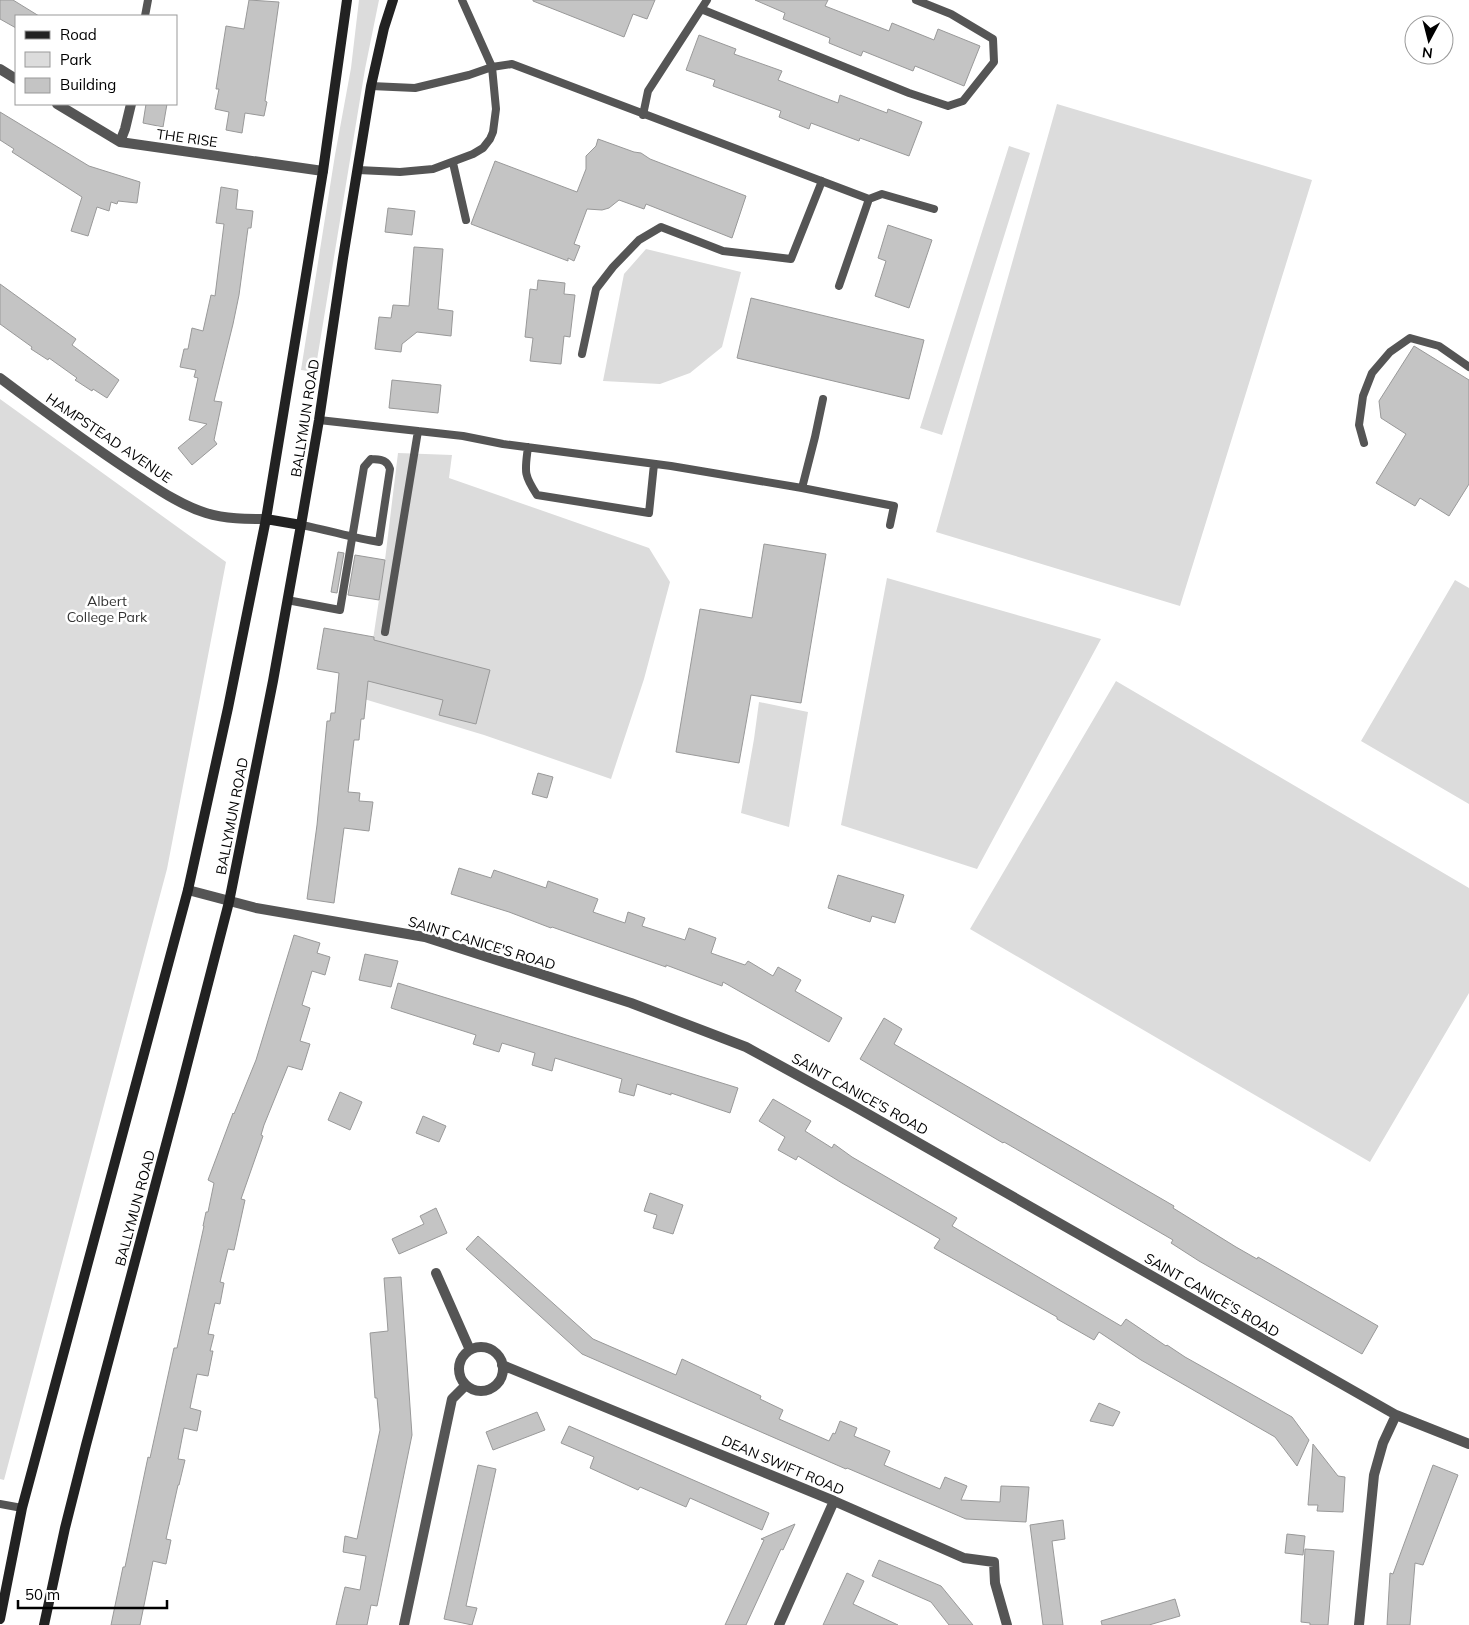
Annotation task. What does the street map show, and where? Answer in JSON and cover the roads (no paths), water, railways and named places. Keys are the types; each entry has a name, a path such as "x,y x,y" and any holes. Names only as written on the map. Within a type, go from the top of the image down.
{"main road":[{"name":"BALLYMUN ROAD","path":"0,1619 22,1508 188,890 228,708 266,519 323,171 347,0"},
{"name":"BALLYMUN ROAD","path":"44,1625 65,1528 86,1445 229,902 273,681 301,525 372,86 384,28 393,0"},
{"path":"266,519 301,525"}],"street":[{"path":"0,69 15,78"},
{"name":"THE RISE","path":"59,105 120,142 323,171"},
{"path":"120,142 125,129 130,105"},
{"name":"HAMPSTEAD AVENUE","path":"0,378 112,460 176,500 194,509 221,516 266,519"},
{"name":"SAINT CANICE'S ROAD","path":"188,890 262,909 425,937 631,1004 746,1047 852,1105 1396,1415 1469,1444"},
{"path":"436,1273 470,1350"},
{"path":"476,1347 483,1347 492,1350 498,1355 503,1372 500,1380 494,1387 478,1391 470,1389 463,1383 458,1366 461,1358 470,1350 476,1347"},
{"name":"DEAN SWIFT ROAD","path":"502,1365 834,1501 964,1558 994,1562 995,1582 1007,1625"},
{"path":"404,1625 452,1399 466,1386"},
{"path":"1359,1625 1374,1475 1383,1443 1396,1415"},
{"path":"779,1625 834,1501"}],"lane":[{"path":"145,15 148,0"},
{"path":"358,170 400,172 434,169 466,158 484,148 493,132 496,109 492,67 462,0"},
{"path":"643,115 648,90 707,0"},
{"path":"701,9 948,106 963,101 994,62 993,39 951,14 916,0"},
{"path":"372,86 415,88 469,75 492,67 512,64 869,199 882,194 934,209"},
{"path":"453,163 466,220"},
{"path":"582,354 596,289 613,267 639,240 661,227 723,250 791,259 822,181"},
{"path":"839,286 869,199"},
{"path":"1364,443 1359,425 1363,396 1372,373 1390,352 1410,338 1439,346 1469,367"},
{"path":"802,488 816,437 823,399"},
{"path":"319,420 463,436 802,488 894,506 890,526"},
{"path":"385,632 418,431"},
{"path":"528,447 527,480 537,495 648,513 654,464"},
{"path":"287,600 340,610 352,538 364,467 371,459 385,461 390,469 379,542 352,538 327,530 301,525"},
{"path":"0,1504 22,1508"}],"park label":[{"name":"Albert College Park","path":"107,610"}]}
